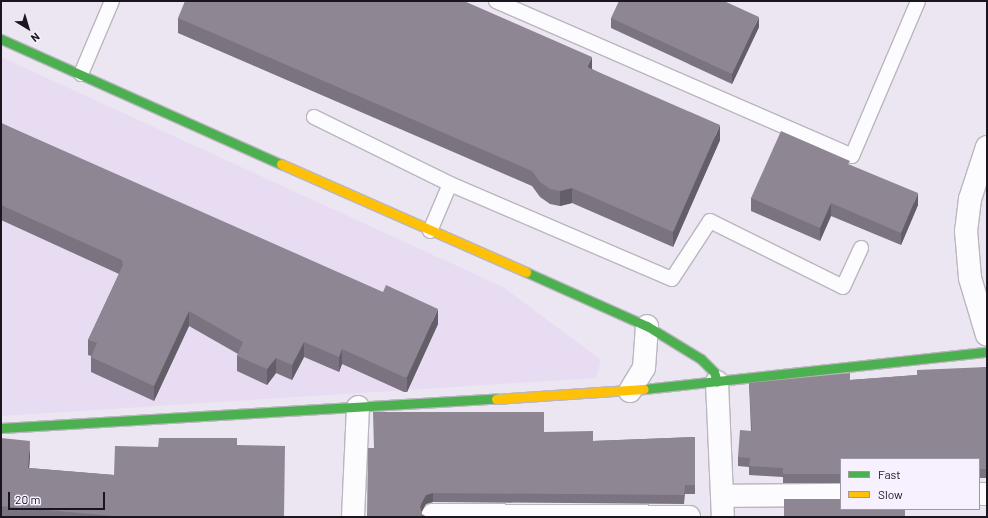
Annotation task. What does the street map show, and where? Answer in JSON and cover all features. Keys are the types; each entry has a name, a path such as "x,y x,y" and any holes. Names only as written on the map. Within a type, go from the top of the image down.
{"street":[{"path":"1,39 430,231 647,326 701,359 714,372 717,382 723,507 840,495"},
{"path":"984,155 970,199 966,231 970,278 987,335"},
{"path":"630,391 644,368 647,326"},
{"path":"1,428 630,391 987,352"},
{"path":"353,517 358,406"},
{"path":"433,517 433,515 689,517"}],"lane":[{"path":"81,74 112,1"},
{"path":"496,1 852,156 918,1"},
{"path":"314,118 450,184 672,279 710,221 843,287 861,248"},
{"path":"430,231 450,184"}],"shaded area":[{"path":"1,57 503,287 601,360 596,378 1,416"}],"building":[{"path":"185,1 464,1 592,57 587,67 720,125 673,232 572,188 560,191 550,189 540,182 532,171 178,18"},
{"path":"619,1 724,1 759,17 732,74 611,18"},
{"path":"1,123 383,292 386,285 438,309 407,377 342,349 339,357 304,342 292,365 276,358 267,369 237,356 243,342 189,311 154,386 91,357 97,343 88,340 123,265 122,260 1,205"},
{"path":"781,131 850,161 848,164 918,193 901,233 831,203 820,228 751,198"},
{"path":"987,367 987,469 980,469 980,458 840,458 840,474 783,474 783,468 749,466 750,458 738,457 740,430 752,431 749,383 850,373 850,380 917,375 917,370"},
{"path":"373,412 544,412 544,432 593,431 593,441 695,437 695,485 685,485 684,495 433,493 426,495 420,506 422,514 427,517 367,517 368,448 374,448"},
{"path":"1,438 30,441 28,468 114,475 115,446 158,447 159,438 237,438 237,445 285,446 284,517 125,517 1,506"},
{"path":"784,499 840,499 840,510 905,510 905,517 736,517 784,516"}],"traffic: fast":[{"path":"1,39 281,164"},
{"path":"526,272 647,326 701,359 714,372 717,382"},
{"path":"644,389 987,352"},
{"path":"1,428 496,399"}],"traffic: slow":[{"path":"281,164 526,272"},
{"path":"496,399 644,389"}]}
